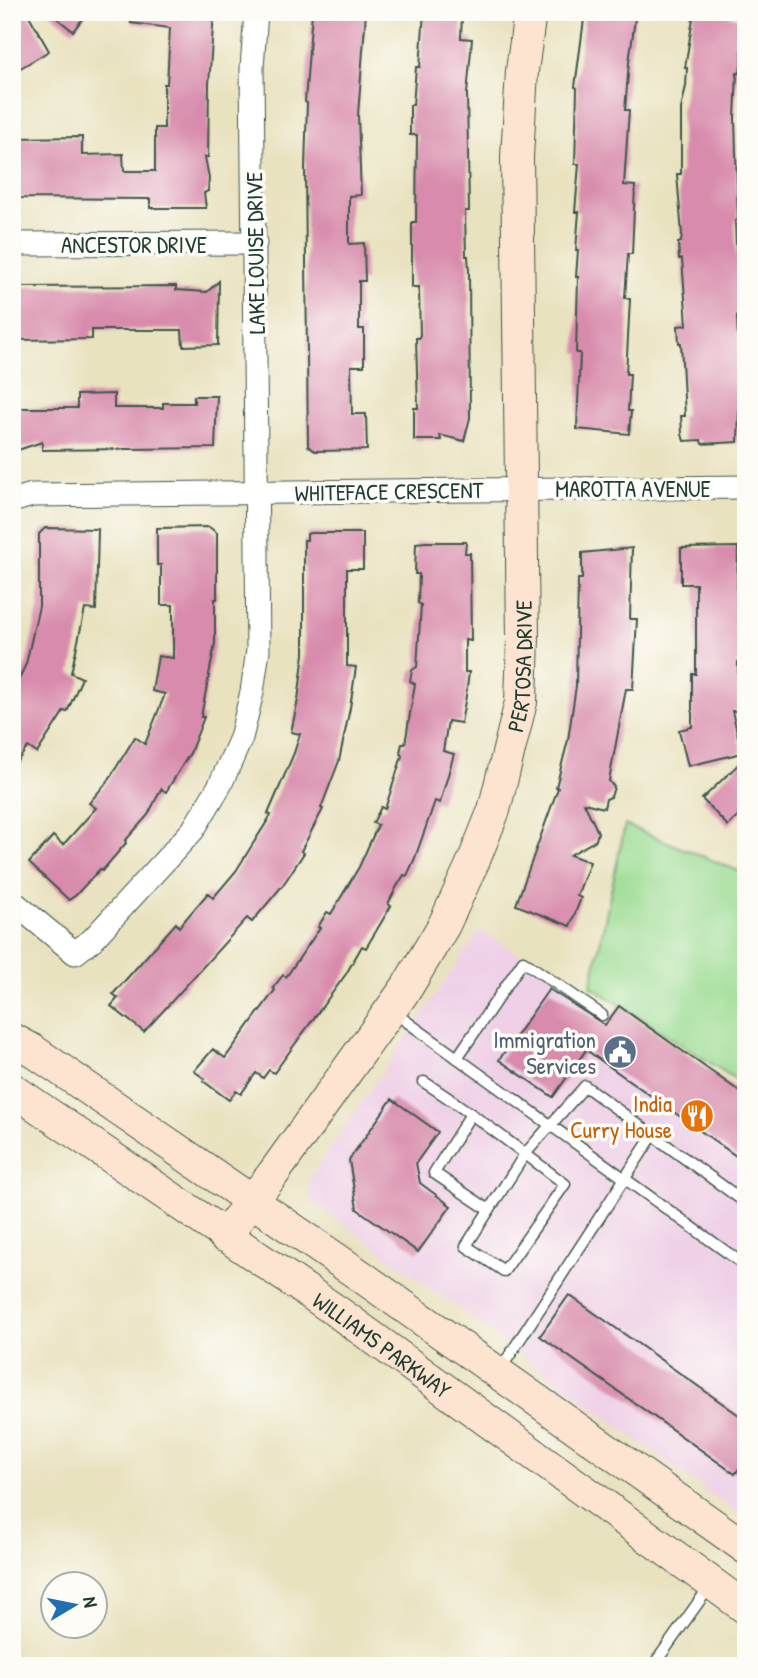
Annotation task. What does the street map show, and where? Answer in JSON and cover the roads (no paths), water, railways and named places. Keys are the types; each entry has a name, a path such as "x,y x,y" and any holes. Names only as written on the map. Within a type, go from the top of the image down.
{"main road":[{"name":"PERTOSA DRIVE","path":"224,1236 273,1174 407,987 444,925 474,860 500,787 521,702 523,639 517,157 522,71 530,12"},
{"name":"WILLIAMS PARKWAY","path":"12,1040 32,1050 746,1548"},
{"name":"WILLIAMS PARKWAY","path":"12,1089 339,1313 746,1608"}],"street":[{"name":"LAKE LOUISE DRIVE","path":"256,12 252,68 258,494"},
{"name":"ANCESTOR DRIVE","path":"12,244 255,243"},
{"name":"MAROTTA AVENUE","path":"521,489 746,487"},
{"name":"WHITEFACE CRESCENT","path":"12,501 32,495 521,489"},
{"path":"12,901 75,953 92,940 193,830 220,785 241,738 252,692 258,650 258,494"}],"lane":[{"path":"457,1058 523,961 602,1015"},
{"path":"390,1010 746,1266"},
{"path":"424,1082 471,1114 525,1154 565,1184 504,1271 466,1246 525,1154 585,1086 746,1203"},
{"path":"471,1114 434,1172 489,1210"},
{"path":"498,1373 653,1135"},
{"path":"653,1666 712,1584"}],"place":[{"name":"Immigration Services","path":"620,1052"},
{"name":"India Curry House","path":"697,1116"}]}
